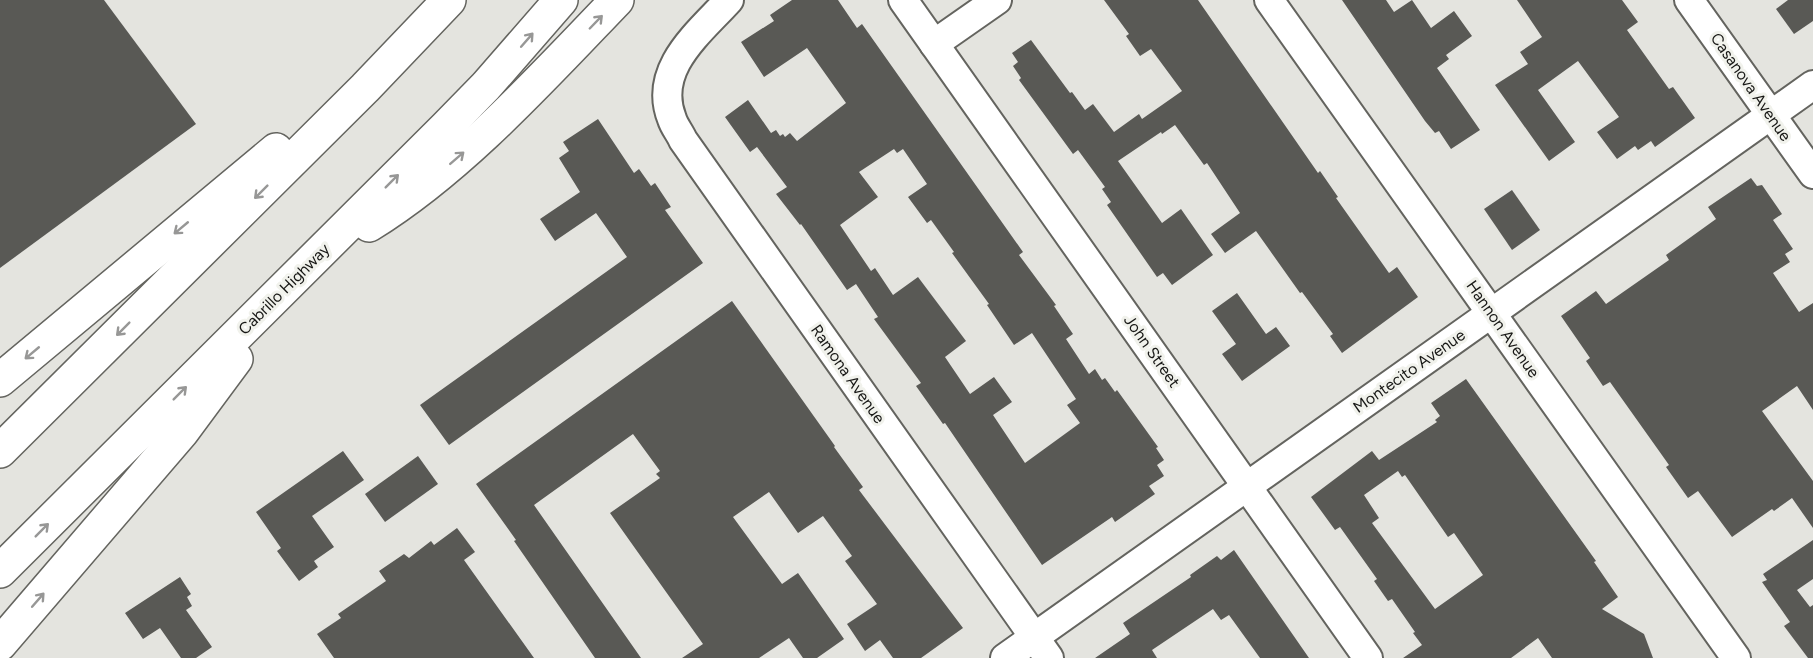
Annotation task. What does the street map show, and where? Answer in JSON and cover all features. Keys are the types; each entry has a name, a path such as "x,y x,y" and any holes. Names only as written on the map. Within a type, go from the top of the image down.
{"highway":[{"name":"Cabrillo Highway","path":"0,572 478,94 561,0"},
{"path":"323,251 389,213 424,186 516,103 617,0"},
{"path":"0,451 407,46 447,1"},
{"path":"0,380 202,211 407,46"},
{"path":"0,644 182,432 242,351 282,291"}],"street":[{"name":"Ramona Avenue","path":"729,0 685,47 672,69 667,95 672,120 683,140 1042,648"},
{"name":"John Street","path":"903,0 1368,658"},
{"path":"934,44 997,0"},
{"name":"Hannon Avenue","path":"1269,0 1736,658"},
{"name":"Casanova Avenue","path":"1689,0 1813,174"},
{"name":"Montecito Avenue","path":"1005,658 1042,648 1247,486 1813,85"}],"building":[{"path":"0,0 104,0 196,124 0,268"},
{"path":"792,0 838,0 857,28 862,24 1023,252 1019,255 1056,305 1054,306 1073,334 1066,339 1089,374 1095,369 1102,380 1105,378 1115,392 1117,390 1158,447 1156,448 1164,460 1157,465 1164,476 1149,486 1155,494 1115,522 1112,517 1042,565 945,423 943,424 916,386 921,383 874,319 878,317 856,284 847,290 801,224 776,194 787,187 757,147 750,152 725,117 748,100 771,133 776,130 780,136 783,134 785,137 790,133 797,141 846,103 807,48 764,77 741,42 774,21 770,15","holes":["894,149 897,153 903,149 927,184 908,197 927,223 931,220 954,252 952,253 989,304 987,305 1014,345 1032,333 1076,399 1067,405 1080,423 1025,463 993,415 1012,402 994,377 970,394 945,357 966,341 918,277 893,295 875,268 871,271 840,225 878,197 859,172"]},
{"path":"1104,0 1198,0 1318,173 1320,171 1338,197 1336,198 1389,273 1397,267 1418,297 1342,353 1330,336 1333,334 1302,292 1300,293 1256,231 1225,253 1211,234 1240,213 1207,163 1204,165 1175,125 1118,161 1162,223 1181,209 1213,255 1172,285 1163,273 1157,277 1107,205 1111,202 1102,189 1105,187 1078,150 1073,154 1019,80 1021,78 1013,66 1018,62 1012,53 1031,40 1085,110 1093,104 1114,132 1139,114 1142,119 1182,91 1151,49 1140,56 1126,36 1129,34"},
{"path":"1342,0 1386,0 1394,12 1412,0 1431,28 1454,11 1472,36 1446,55 1449,59 1437,68 1480,130 1451,149 1439,131 1435,133 1425,121"},
{"path":"1517,0 1622,0 1638,22 1627,30 1669,89 1673,87 1695,118 1655,147 1651,141 1638,150 1635,146 1617,159 1597,132 1619,117 1578,61 1538,90 1575,142 1549,161 1495,85 1528,64 1520,52 1542,37"},
{"path":"1788,0 1813,0 1813,21 1794,34 1776,9"},
{"path":"598,119 634,173 639,169 651,186 655,183 671,207 665,210 703,263 449,445 420,405 627,257 596,213 555,241 540,219 580,192 559,158 569,151 563,142"},
{"path":"1751,178 1757,186 1762,185 1782,214 1773,220 1793,249 1785,254 1790,262 1773,273 1799,312 1813,303 1813,410 1797,386 1762,411 1813,481 1813,528 1792,498 1732,537 1698,491 1688,498 1666,467 1669,465 1610,382 1603,386 1586,361 1590,358 1561,316 1596,291 1606,304 1669,260 1666,255 1716,219 1708,207"},
{"path":"1512,190 1540,230 1512,250 1484,209"},
{"path":"1237,293 1266,334 1276,327 1290,346 1242,381 1222,354 1236,344 1212,311"},
{"path":"732,301 863,487 859,490 963,628 921,658 893,658 880,640 865,651 847,624 877,604 845,561 852,556 823,516 798,533 769,492 733,517 782,584 798,573 844,639 817,658 803,658 789,638 759,658 682,658 703,644 610,513 660,478 656,474 660,471 633,434 534,505 641,658 595,658 476,484"},
{"path":"1466,379 1596,561 1594,562 1618,597 1602,609 1644,634 1653,658 1552,658 1538,638 1511,658 1403,658 1422,645 1413,633 1415,632 1392,599 1388,601 1374,581 1377,579 1340,527 1335,530 1311,497 1372,451 1379,460 1437,422 1435,420 1440,416 1431,403","holes":["1398,471 1402,477 1405,475 1448,537 1454,533 1483,575 1435,609 1372,523 1379,518 1364,495"]},
{"path":"343,451 364,480 312,516 334,547 314,561 318,567 299,581 277,551 281,548 256,512"},
{"path":"418,456 438,484 385,522 365,494"},
{"path":"457,528 475,552 464,560 534,658 334,658 317,634 341,618 338,614 386,581 379,571 404,554 409,558 431,541 434,545"},
{"path":"1813,540 1813,579 1797,590 1810,607 1813,605 1813,658 1808,658 1784,626 1790,622 1762,582 1767,580 1763,574"},
{"path":"1234,550 1309,658 1260,658 1229,615 1221,620 1213,609 1152,650 1157,658 1095,658 1130,634 1123,623 1191,577 1190,575 1217,556 1221,560"},
{"path":"180,577 191,594 187,597 192,606 186,610 212,647 196,658 181,658 160,628 143,639 125,613"}]}
